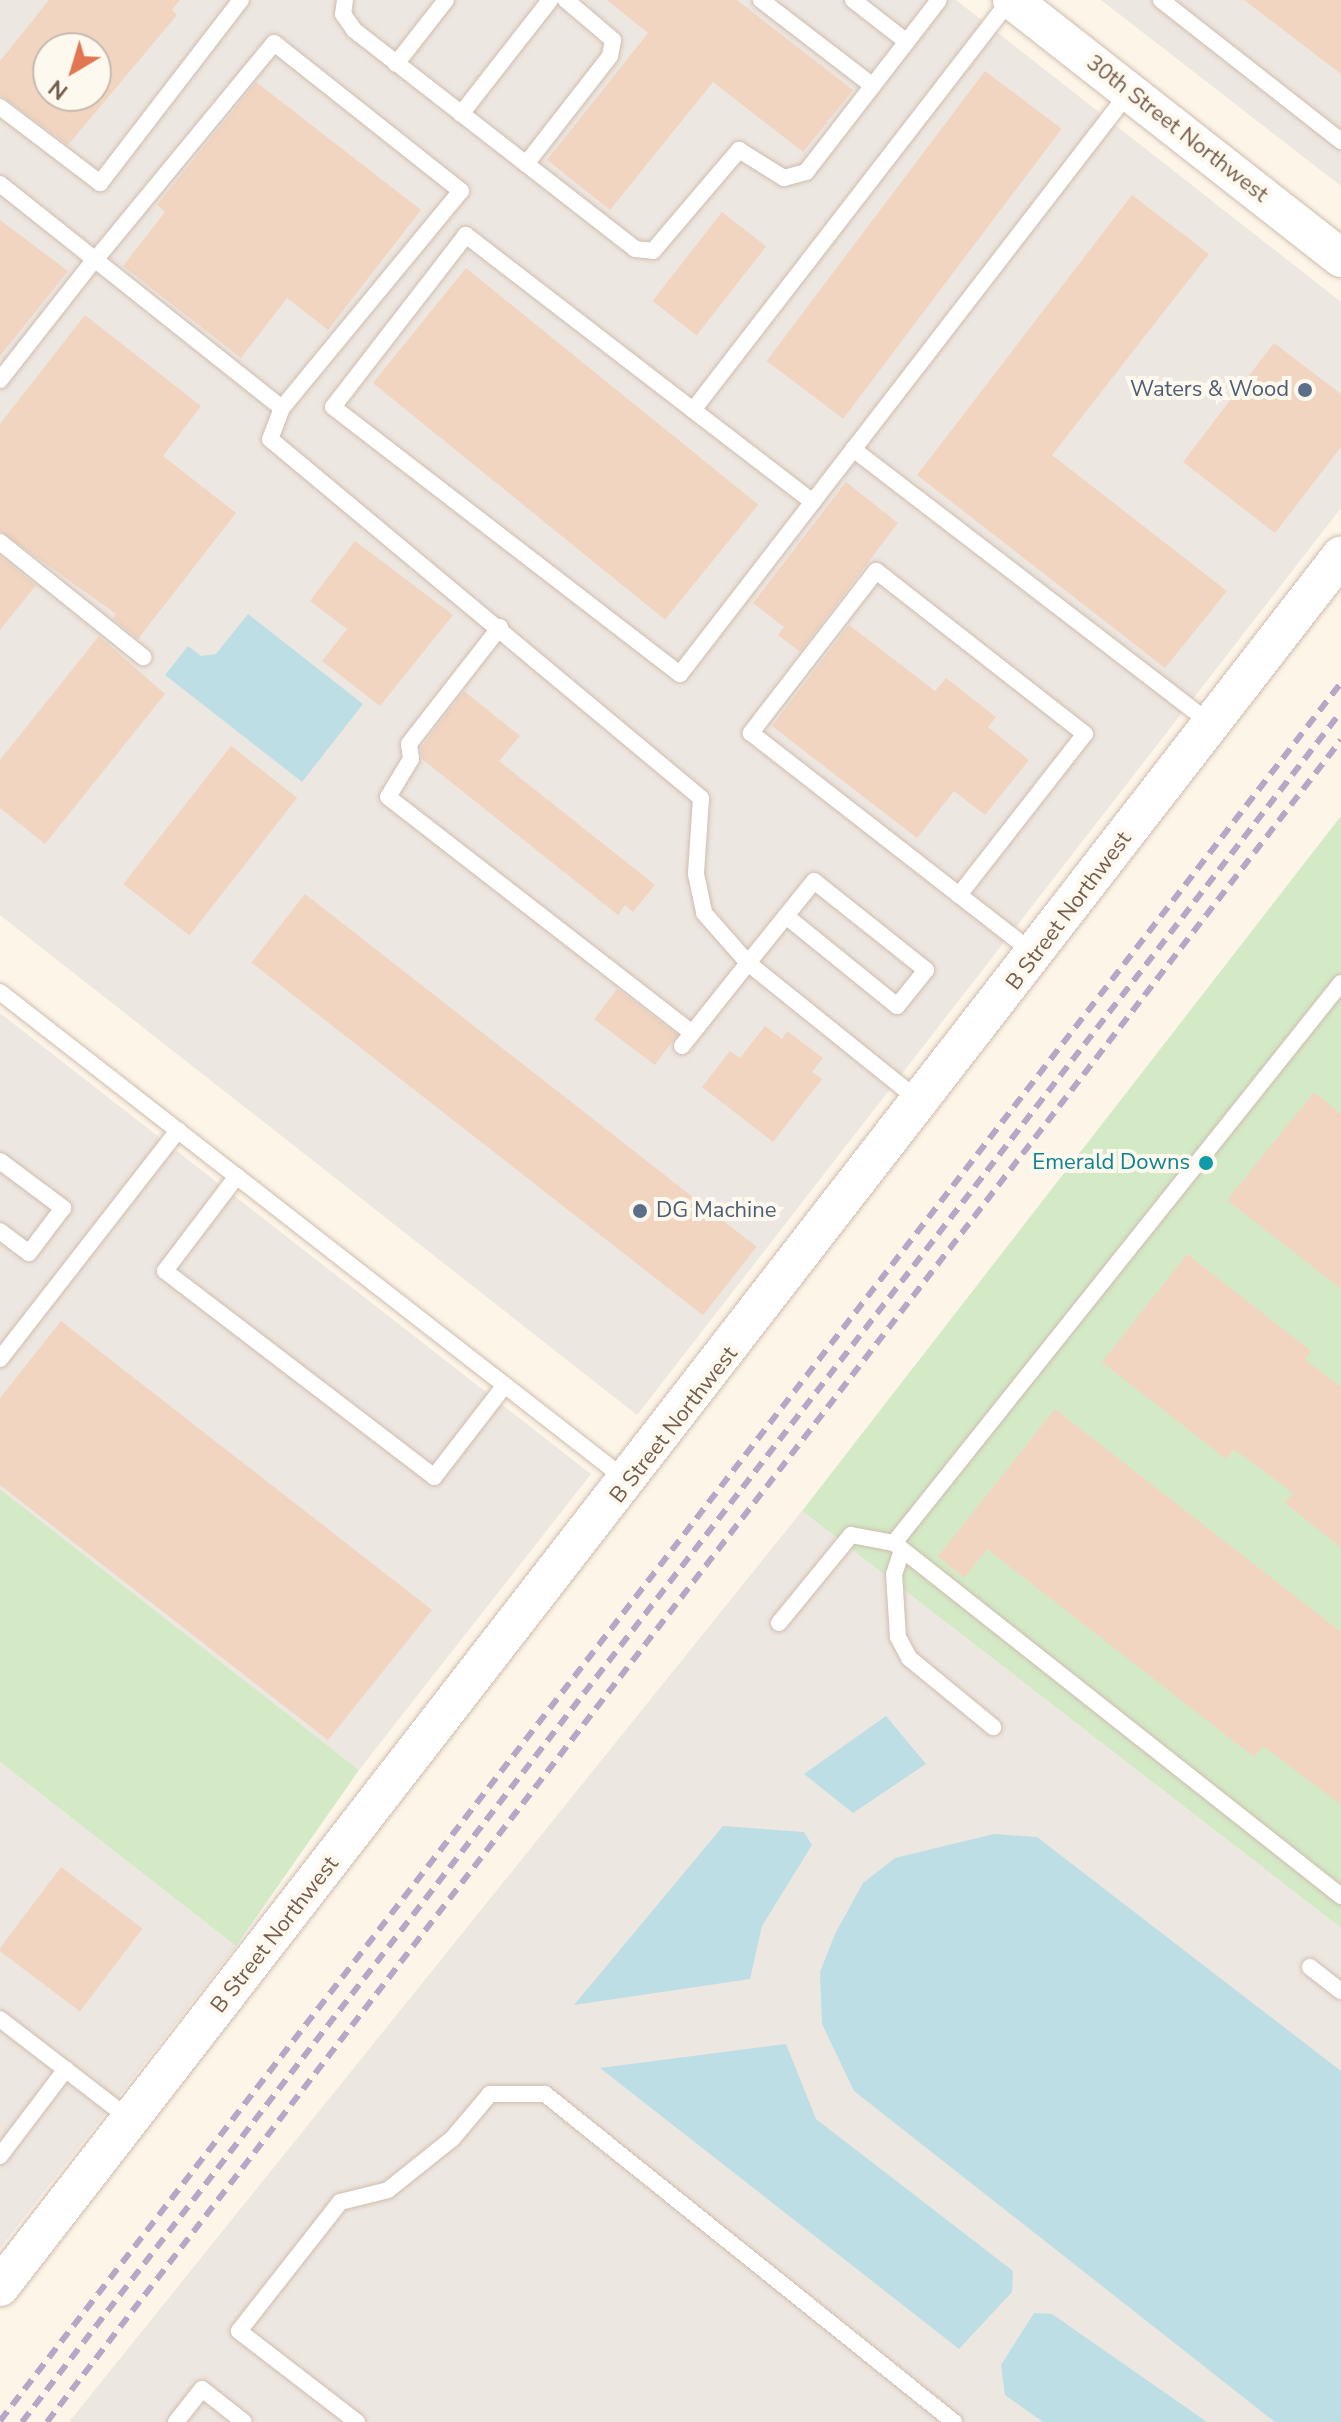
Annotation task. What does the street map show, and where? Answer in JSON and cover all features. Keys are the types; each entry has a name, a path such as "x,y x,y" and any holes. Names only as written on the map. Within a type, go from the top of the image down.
{"street":[{"name":"30th Street Northwest","path":"1011,0 1341,258"},
{"name":"B Street Northwest","path":"0,2287 630,1482 1341,556"}],"lane":[{"path":"0,107 100,183 241,0"},
{"path":"345,0 343,14 354,30 635,249 653,251 739,150 797,179 939,0"},
{"path":"396,64 446,0"},
{"path":"461,114 550,0"},
{"path":"526,164 610,56 613,40 566,0"},
{"path":"761,0 873,86"},
{"path":"853,0 907,42"},
{"path":"693,410 1011,0"},
{"path":"1161,0 1341,141"},
{"path":"0,380 95,259 274,43 461,191 282,408 270,439 500,627 701,798 696,874 704,913 748,963 922,1103"},
{"path":"813,502 466,235 333,407 680,674 813,502 853,449 1129,92"},
{"path":"0,184 282,408"},
{"path":"853,449 1212,724"},
{"path":"0,542 143,657"},
{"path":"959,895 1085,734 876,571 751,733 959,895 1036,954"},
{"path":"500,627 409,744 411,759 388,797 687,1040 748,963 814,881 926,970 897,1006 786,916"},
{"path":"993,1727 909,1658 898,1637 894,1574 898,1546 1341,983"},
{"path":"0,992 630,1482"},
{"path":"0,1359 178,1130"},
{"path":"0,1161 63,1208 29,1253 0,1231"},
{"path":"237,1176 165,1271 434,1477 505,1385"},
{"path":"779,1623 851,1535 898,1546 1341,1896"},
{"path":"1310,1967 1341,1991"},
{"path":"0,2019 131,2120"},
{"path":"0,2156 66,2069"},
{"path":"357,2422 239,2331 340,2202 388,2190 452,2139 490,2094 545,2094 954,2422"},
{"path":"176,2422 202,2389 244,2422"}],"shaded area":[{"path":"0,0 956,0 1341,302 1341,508 637,1415 0,915"},
{"path":"1101,0 1341,0 1341,186"},
{"path":"0,1013 591,1474 359,1770 0,1489"},
{"path":"802,1511 1341,1928 1341,2422 69,2422"},
{"path":"0,1762 236,1946 0,2248"}],"green space":[{"name":"Emerald Downs","path":"1341,816 1341,1928 802,1511"},
{"path":"0,1489 359,1770 236,1946 0,1762"}],"water":[{"path":"248,614 363,704 302,782 165,675 188,646 201,656 216,654"},
{"path":"886,1716 926,1764 853,1813 804,1774"},
{"path":"723,1826 804,1832 812,1845 762,1926 750,1979 574,2005"},
{"path":"994,1834 1037,1837 1341,2071 1341,2422 1275,2422 854,2091 822,2024 820,1972 835,1934 863,1883 895,1858"},
{"path":"786,2044 816,2119 1013,2271 1012,2292 959,2349 600,2068"},
{"path":"1034,2313 1052,2314 1207,2422 1043,2422 1005,2395 1001,2365"}],"building":[{"path":"49,0 180,0 172,10 177,15 112,93 112,32 32,32 32,112 96,112 68,145 0,95 0,61"},
{"path":"607,0 737,0 853,90 803,152 713,82 610,210 547,160 648,33"},
{"path":"1244,0 1341,0 1341,74"},
{"path":"985,71 1062,129 843,419 767,361"},
{"path":"256,82 421,210 328,330 287,298 241,358 123,266 165,212 157,205"},
{"path":"1132,195 1209,254 1052,455 1227,591 1165,668 917,475"},
{"path":"722,212 766,246 697,336 652,301"},
{"path":"0,220 68,271 0,356"},
{"path":"466,268 758,505 665,620 373,383"},
{"path":"85,315 201,406 163,456 236,513 138,639 113,619 116,614 0,531 0,424"},
{"path":"1274,343 1341,394 1341,447 1275,533 1183,462"},
{"path":"846,482 898,523 800,652 778,635 784,627 753,603"},
{"path":"355,541 453,615 380,706 322,661 347,629 310,601"},
{"path":"0,556 36,585 0,630"},
{"path":"849,625 935,691 946,678 996,717 988,727 1029,760 985,815 954,791 917,838 772,726"},
{"path":"99,636 165,694 45,844 0,808 0,760"},
{"path":"464,691 520,736 499,761 655,885 633,912 625,905 618,915 422,759 421,747"},
{"path":"231,746 297,798 189,936 123,884"},
{"path":"305,894 757,1247 703,1315 251,963"},
{"path":"617,989 678,1035 655,1065 594,1019"},
{"path":"765,1026 782,1039 787,1031 823,1058 812,1072 822,1079 773,1142 702,1087 730,1051 740,1058"},
{"path":"1314,1092 1341,1114 1341,1289 1227,1200"},
{"path":"1187,1254 1311,1351 1305,1360 1341,1387 1341,1548 1285,1503 1293,1493 1234,1449 1226,1459 1102,1362"},
{"path":"61,1321 432,1610 328,1740 0,1485 0,1398"},
{"path":"1055,1409 1341,1632 1341,1805 1263,1746 1254,1757 987,1549 964,1578 938,1556"},
{"path":"61,1867 142,1928 80,2011 0,1951"}],"railway":[{"path":"0,2421 1341,683"},
{"path":"22,2422 1341,712"},
{"path":"47,2422 1341,740"}],"place":[{"name":"Waters & Wood","path":"1305,390"},
{"name":"Emerald Downs","path":"1206,1163"},
{"name":"DG Machine","path":"640,1211"}]}
